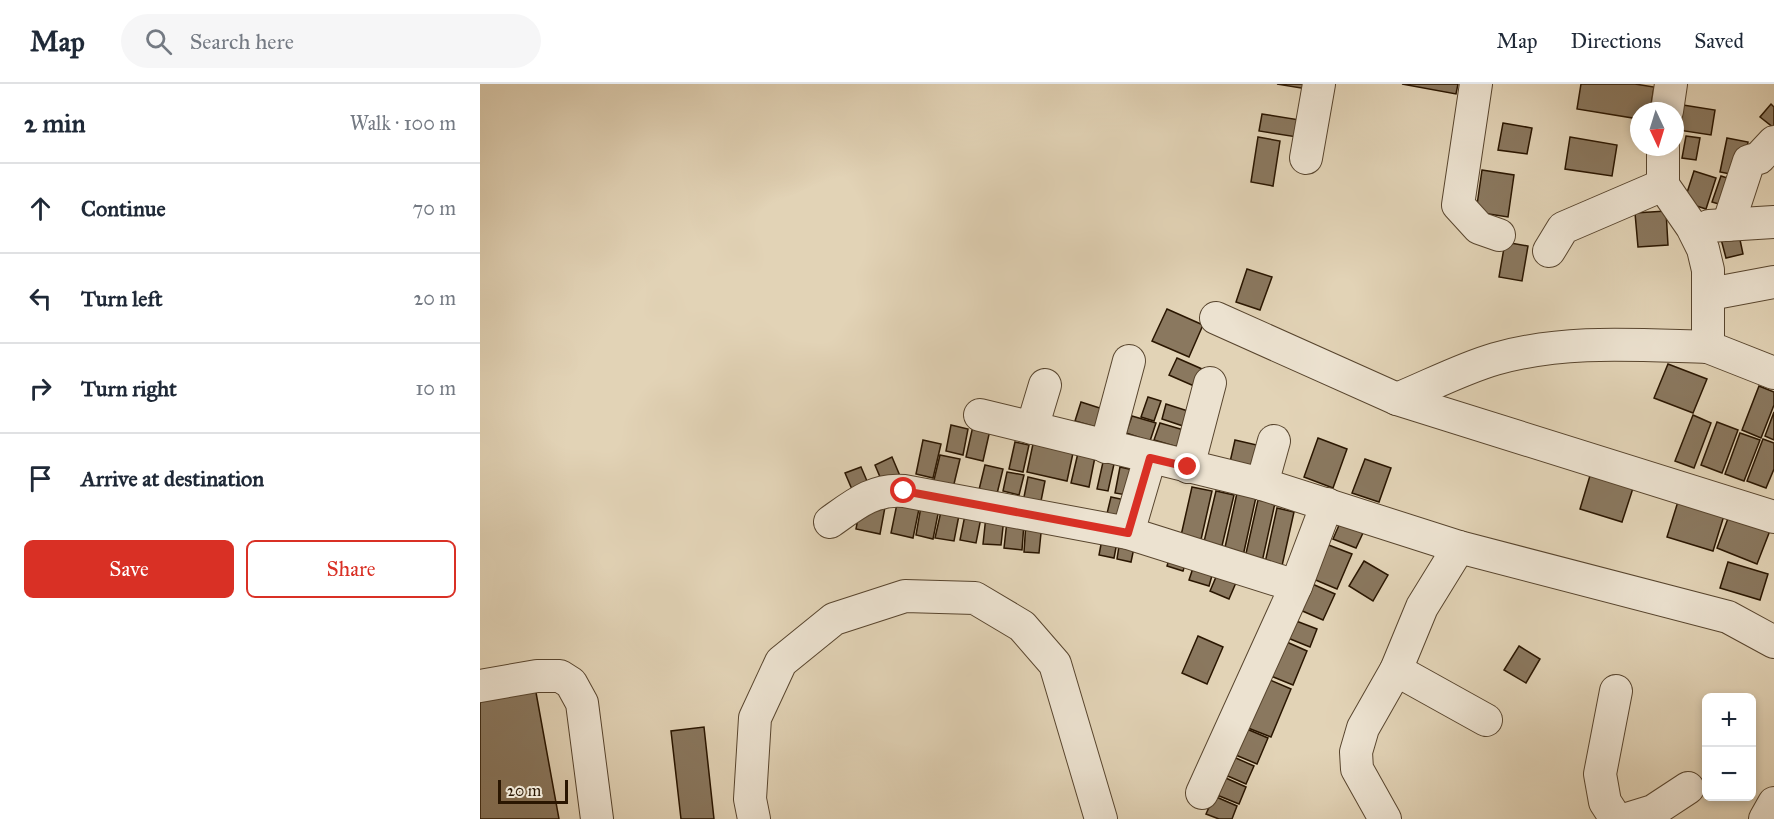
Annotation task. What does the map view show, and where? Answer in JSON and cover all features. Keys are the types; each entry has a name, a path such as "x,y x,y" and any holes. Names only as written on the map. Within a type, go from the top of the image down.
{"street":[{"path":"1306,158 1319,84"},
{"path":"1476,84 1458,205 1479,228 1499,235"},
{"path":"1669,102 1671,84"},
{"path":"1728,225 1749,161 1759,158 1774,142"},
{"path":"1663,156 1663,185 1692,227 1703,249 1708,270 1710,294 1708,347"},
{"path":"1549,251 1563,228 1663,185"},
{"path":"1692,227 1774,222"},
{"path":"1710,294 1774,282"},
{"path":"1216,318 1397,399 1774,517"},
{"path":"1397,399 1493,360 1543,349 1593,343 1708,347 1774,373"},
{"path":"1106,447 1128,361"},
{"path":"1188,467 1210,383"},
{"path":"1032,428 1045,385"},
{"path":"980,415 1262,484 1459,547 1728,617 1774,642"},
{"path":"1262,484 1274,441"},
{"path":"1128,533 1150,458"},
{"path":"830,522 862,500 890,490 1128,533 1296,586"},
{"path":"1202,792 1296,586 1327,504"},
{"path":"1385,819 1357,769 1356,752 1363,728 1396,670 1422,608 1459,547"},
{"path":"754,819 750,799 755,718 781,662 834,619 904,596 975,598 1022,627 1055,664 1101,819"},
{"path":"1396,670 1486,720"},
{"path":"480,686 537,676 560,676 570,683 582,703 597,819"},
{"path":"1616,691 1600,774 1605,802 1616,819"},
{"path":"1627,819 1653,811 1688,788"},
{"path":"1765,819 1774,803"}],"building":[{"path":"1277,84 1314,84 1313,90"},
{"path":"1402,84 1458,84 1456,94"},
{"path":"1581,84 1635,84 1654,87 1652,102 1630,102 1630,118 1577,109"},
{"path":"1771,104 1774,107 1774,128 1760,117"},
{"path":"1684,105 1715,110 1711,135 1684,131"},
{"path":"1262,114 1300,120 1297,137 1259,131"},
{"path":"1503,123 1532,128 1527,154 1498,150"},
{"path":"1686,136 1700,138 1696,160 1682,158"},
{"path":"1258,137 1280,141 1273,186 1251,182"},
{"path":"1570,137 1617,145 1612,176 1565,169"},
{"path":"1727,138 1748,142 1741,176 1720,172"},
{"path":"1482,170 1514,175 1508,217 1476,212"},
{"path":"1694,171 1716,178 1706,209 1684,202"},
{"path":"1721,176 1737,181 1729,207 1712,202"},
{"path":"1666,211 1668,245 1638,247 1635,213"},
{"path":"1739,235 1743,254 1726,258 1721,239"},
{"path":"1505,242 1528,246 1522,281 1499,277"},
{"path":"1247,269 1272,277 1260,310 1236,302"},
{"path":"1167,309 1203,325 1189,357 1152,341"},
{"path":"1177,358 1202,369 1194,386 1169,375"},
{"path":"1668,364 1707,379 1693,413 1654,398"},
{"path":"1759,386 1774,392 1774,405 1761,438 1742,430"},
{"path":"1148,397 1161,401 1154,421 1141,417"},
{"path":"1081,402 1109,411 1103,429 1075,421"},
{"path":"1166,404 1191,412 1186,427 1162,419"},
{"path":"1774,412 1774,440 1765,436"},
{"path":"1693,415 1711,423 1694,468 1675,461"},
{"path":"1132,416 1156,423 1150,441 1126,433"},
{"path":"1717,422 1738,430 1722,473 1701,465"},
{"path":"1160,423 1187,431 1181,448 1154,440"},
{"path":"951,425 968,429 963,455 946,451"},
{"path":"973,426 990,430 983,461 966,457"},
{"path":"1740,433 1760,440 1744,481 1725,474"},
{"path":"1318,438 1347,449 1333,488 1304,477"},
{"path":"1763,439 1774,443 1774,469 1766,488 1747,481"},
{"path":"923,440 941,444 933,478 916,474"},
{"path":"1235,440 1261,446 1256,468 1230,462"},
{"path":"1015,442 1029,445 1023,472 1009,469"},
{"path":"1033,444 1073,453 1067,481 1027,472"},
{"path":"1078,453 1095,457 1089,487 1071,483"},
{"path":"940,455 960,459 953,488 933,484"},
{"path":"892,457 900,476 883,484 875,465"},
{"path":"1365,459 1391,468 1379,502 1352,493"},
{"path":"1103,462 1114,464 1108,491 1097,489"},
{"path":"985,465 1003,469 995,502 977,498"},
{"path":"861,467 870,488 854,494 845,473"},
{"path":"1120,467 1138,471 1132,496 1115,493"},
{"path":"1592,469 1635,482 1622,522 1580,509"},
{"path":"1007,472 1024,475 1019,495 1003,491"},
{"path":"1028,477 1045,481 1040,506 1023,502"},
{"path":"1192,487 1212,491 1200,544 1180,540"},
{"path":"1216,491 1234,495 1221,550 1203,546"},
{"path":"1237,493 1256,497 1243,556 1224,552"},
{"path":"899,494 921,499 913,538 891,533"},
{"path":"1680,495 1726,509 1713,551 1667,537"},
{"path":"1111,497 1130,501 1124,526 1105,522"},
{"path":"1258,500 1275,503 1262,562 1245,558"},
{"path":"922,501 940,504 933,539 916,535"},
{"path":"861,502 885,507 880,534 856,529"},
{"path":"942,507 960,510 954,541 935,538"},
{"path":"1277,508 1294,512 1282,566 1265,563"},
{"path":"966,510 982,513 976,543 960,540"},
{"path":"1730,513 1771,528 1757,564 1717,548"},
{"path":"986,516 1004,518 1001,545 983,544"},
{"path":"1007,521 1024,523 1022,550 1004,548"},
{"path":"1026,522 1042,523 1039,553 1024,552"},
{"path":"1340,523 1363,533 1356,548 1333,539"},
{"path":"1103,534 1118,537 1114,558 1099,555"},
{"path":"1120,540 1135,543 1131,562 1117,559"},
{"path":"1326,544 1352,554 1337,589 1311,578"},
{"path":"1172,550 1188,555 1183,571 1167,566"},
{"path":"1196,559 1215,565 1209,586 1189,580"},
{"path":"1364,561 1388,575 1373,601 1349,586"},
{"path":"1728,562 1768,574 1760,600 1720,588"},
{"path":"1219,570 1238,578 1229,599 1210,591"},
{"path":"1310,583 1335,594 1323,620 1298,609"},
{"path":"1291,619 1317,629 1310,647 1283,636"},
{"path":"1198,636 1223,647 1207,684 1182,673"},
{"path":"1280,639 1307,651 1293,685 1266,674"},
{"path":"1519,646 1540,659 1526,683 1504,670"},
{"path":"1263,677 1291,689 1271,737 1243,726"},
{"path":"535,687 559,819 480,819 480,697"},
{"path":"704,727 714,819 681,819 671,731"},
{"path":"1242,727 1268,738 1257,764 1231,753"},
{"path":"1229,755 1254,766 1246,784 1221,773"},
{"path":"1219,775 1246,787 1239,804 1212,793"},
{"path":"1214,796 1237,806 1232,819 1219,819 1206,814"}],"route":[{"path":"904,491 1000,511 1128,533 1150,458 1188,467"}]}
